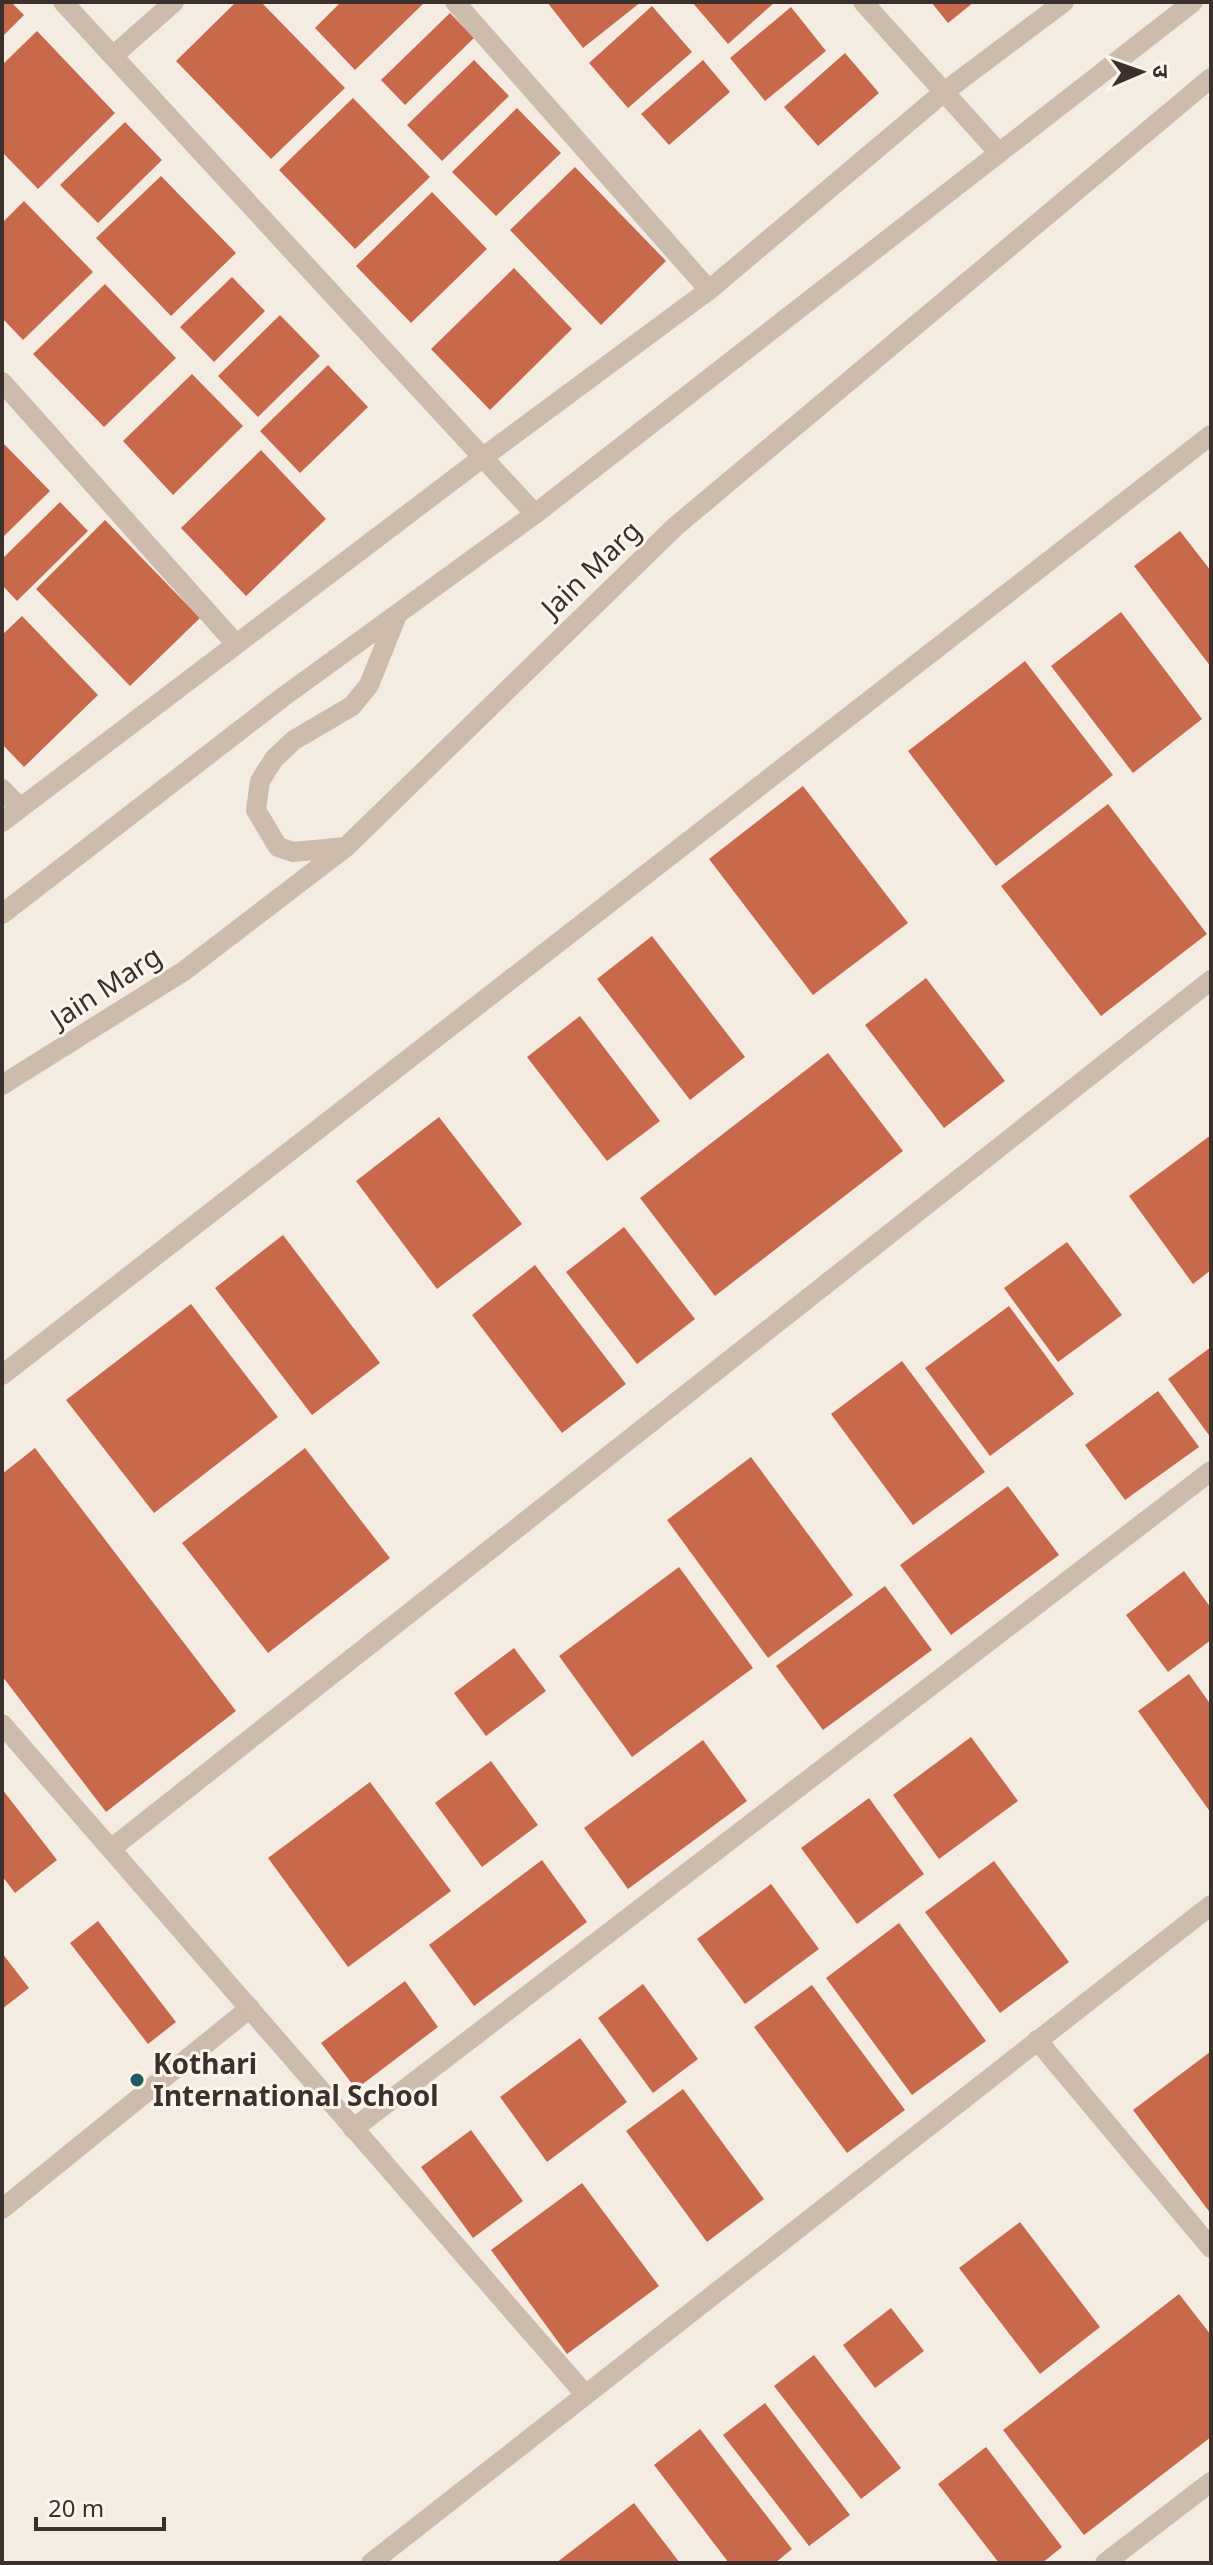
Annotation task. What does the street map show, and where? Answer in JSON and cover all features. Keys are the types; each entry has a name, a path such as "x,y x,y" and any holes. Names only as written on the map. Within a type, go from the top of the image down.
{"street":[{"path":"63,2 535,514"},
{"path":"113,56 174,2"},
{"path":"455,2 709,290"},
{"path":"863,2 999,153"},
{"path":"2,822 709,290 944,92 1064,2"},
{"path":"2,914 283,697 535,514 1193,2"},
{"name":"Jain Marg","path":"2,1085 184,971 346,847 676,526 1211,78"},
{"path":"2,382 236,644"},
{"path":"2,1375 1211,435"},
{"path":"346,847 293,852 278,847 256,810 260,781 274,759 294,740 352,706 369,685 398,614"},
{"path":"2,789 20,808"},
{"path":"112,1848 1211,980"},
{"path":"353,2129 1211,1471"},
{"path":"2,1724 584,2393"},
{"path":"371,2563 584,2393 1211,1905"},
{"path":"2,2209 250,2008"},
{"path":"1037,2040 1211,2248"},
{"path":"1105,2563 1211,2482"}],"building":[{"path":"2,2 11,2 24,15 2,37"},
{"path":"236,2 261,2 345,88 271,159 176,61"},
{"path":"341,2 425,2 355,70 315,28"},
{"path":"547,2 641,2 583,48"},
{"path":"692,2 775,2 728,44"},
{"path":"931,2 974,2 948,23"},
{"path":"652,6 692,52 628,108 589,63"},
{"path":"791,7 826,51 765,101 730,58"},
{"path":"450,13 474,38 405,105 381,80"},
{"path":"37,31 115,113 38,189 2,152 2,65"},
{"path":"845,53 879,93 818,146 784,107"},
{"path":"474,60 509,96 442,161 407,125"},
{"path":"703,60 730,92 669,145 641,114"},
{"path":"353,98 430,177 355,249 279,170"},
{"path":"517,108 561,153 496,216 452,172"},
{"path":"125,122 162,160 98,223 60,185"},
{"path":"575,167 666,261 601,325 510,230"},
{"path":"161,176 236,253 171,316 96,238"},
{"path":"432,192 487,249 411,323 356,266"},
{"path":"24,201 93,272 23,340 2,318 2,223"},
{"path":"514,268 572,329 490,410 431,349"},
{"path":"232,277 265,311 214,362 180,327"},
{"path":"105,284 176,358 104,427 33,354"},
{"path":"280,315 320,356 258,417 218,376"},
{"path":"328,365 368,407 300,473 260,431"},
{"path":"192,374 243,426 173,495 123,441"},
{"path":"2,442 50,491 2,538"},
{"path":"261,450 326,519 246,596 181,528"},
{"path":"60,502 88,531 17,601 2,585 2,559"},
{"path":"105,520 200,618 130,686 36,589"},
{"path":"1180,531 1211,571 1211,667 1134,566"},
{"path":"1121,612 1202,719 1133,773 1051,666"},
{"path":"22,616 98,695 24,767 2,744 2,635"},
{"path":"1025,661 1113,775 996,866 908,751"},
{"path":"803,786 908,923 813,995 709,859"},
{"path":"1108,804 1207,934 1101,1016 1001,886"},
{"path":"652,936 745,1057 690,1100 597,979"},
{"path":"926,978 1005,1081 944,1128 865,1025"},
{"path":"580,1016 660,1121 607,1161 527,1057"},
{"path":"828,1053 903,1151 715,1296 640,1198"},
{"path":"439,1117 522,1224 437,1289 356,1181"},
{"path":"1211,1135 1211,1270 1193,1284 1129,1196"},
{"path":"624,1227 695,1319 637,1364 566,1272"},
{"path":"283,1235 380,1363 312,1415 215,1288"},
{"path":"1067,1242 1122,1315 1058,1362 1004,1288"},
{"path":"535,1265 626,1384 562,1433 472,1315"},
{"path":"191,1304 278,1417 154,1513 66,1400"},
{"path":"1009,1306 1074,1394 990,1456 925,1368"},
{"path":"1211,1347 1211,1438 1168,1379"},
{"path":"902,1361 985,1472 913,1525 831,1414"},
{"path":"1158,1391 1199,1447 1125,1500 1085,1445"},
{"path":"35,1448 236,1711 106,1812 2,1676 2,1474"},
{"path":"305,1448 390,1558 268,1653 182,1543"},
{"path":"751,1457 853,1595 768,1658 667,1520"},
{"path":"1008,1486 1059,1555 951,1635 900,1565"},
{"path":"679,1567 753,1668 632,1757 559,1656"},
{"path":"1184,1571 1211,1608 1211,1640 1168,1672 1126,1615"},
{"path":"885,1586 932,1650 823,1730 776,1666"},
{"path":"514,1648 546,1691 486,1736 454,1693"},
{"path":"1189,1674 1211,1705 1211,1813 1138,1711"},
{"path":"971,1737 1018,1801 939,1859 893,1795"},
{"path":"703,1740 747,1801 628,1889 584,1828"},
{"path":"491,1761 538,1825 482,1867 435,1803"},
{"path":"370,1782 451,1891 348,1967 268,1858"},
{"path":"2,1789 57,1860 15,1893 2,1876"},
{"path":"869,1798 924,1874 857,1924 801,1848"},
{"path":"542,1860 587,1922 474,2006 429,1945"},
{"path":"994,1861 1069,1962 1000,2013 925,1912"},
{"path":"771,1884 819,1949 745,2004 697,1939"},
{"path":"98,1921 176,2022 148,2044 70,1943"},
{"path":"899,1923 986,2041 912,2095 826,1978"},
{"path":"2,1953 29,1988 2,2009"},
{"path":"405,1981 438,2027 356,2089 321,2043"},
{"path":"643,1984 698,2059 653,2093 598,2018"},
{"path":"812,1985 905,2110 847,2153 754,2027"},
{"path":"580,2038 627,2102 547,2162 500,2097"},
{"path":"1211,2053 1211,2214 1133,2110"},
{"path":"683,2089 764,2199 707,2242 626,2131"},
{"path":"471,2130 523,2201 473,2238 421,2167"},
{"path":"582,2183 659,2286 567,2354 491,2250"},
{"path":"1020,2222 1100,2327 1040,2374 959,2268"},
{"path":"1179,2294 1211,2335 1211,2437 1084,2535 1003,2430"},
{"path":"891,2308 924,2351 875,2388 843,2345"},
{"path":"814,2355 901,2468 861,2499 774,2386"},
{"path":"765,2403 850,2515 809,2546 723,2435"},
{"path":"700,2429 792,2549 775,2563 729,2563 654,2465"},
{"path":"986,2447 1062,2547 1042,2563 999,2563 938,2484"},
{"path":"634,2503 680,2563 556,2563"}],"place":[{"name":"Kothari International School","path":"137,2080"}]}
